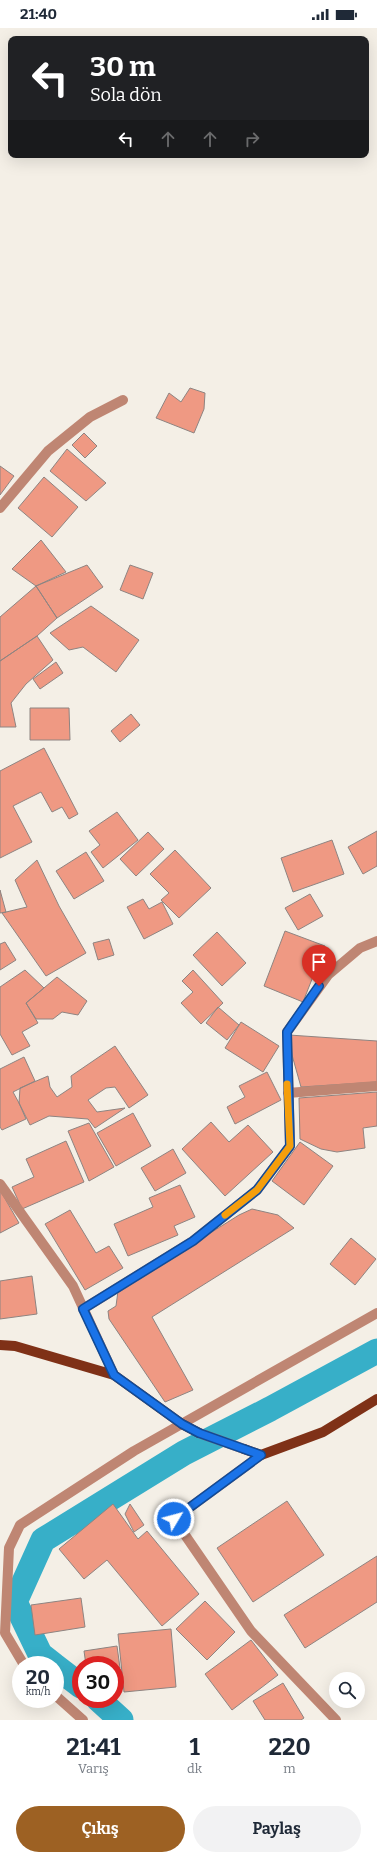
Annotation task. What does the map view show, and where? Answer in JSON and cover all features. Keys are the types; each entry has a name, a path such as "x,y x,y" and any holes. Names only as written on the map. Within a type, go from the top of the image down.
{"main road":[{"path":"0,1345 15,1346 114,1375 182,1424 199,1433"},
{"path":"244,1448 261,1455 323,1432 377,1399"}],"street":[{"path":"0,508 48,451 90,417 123,400"},
{"path":"83,1309 193,1241 257,1190 290,1146 287,1032 328,974 360,948 377,942"},
{"path":"288,1093 377,1086"},
{"path":"0,1184 73,1286 114,1375"},
{"path":"19,1656 5,1633 9,1548 20,1525 134,1451 377,1313"},
{"path":"199,1433 244,1448"},
{"path":"261,1455 174,1519 251,1631 336,1720"},
{"path":"64,1703 83,1720"}],"building":[{"path":"190,388 205,393 204,409 194,433 156,418 169,393 181,402"},
{"path":"84,433 97,446 85,458 72,445"},
{"path":"67,449 106,483 86,501 50,471"},
{"path":"0,466 14,476 0,495"},
{"path":"44,477 78,507 52,537 18,508"},
{"path":"41,540 66,572 36,586 12,569"},
{"path":"87,565 103,587 57,618 36,586"},
{"path":"130,565 153,573 143,599 120,590"},
{"path":"36,586 57,618 37,636 0,661 0,617"},
{"path":"91,606 139,640 116,672 83,647 69,650 50,633"},
{"path":"37,636 53,660 26,684 11,703 16,727 0,727 0,661"},
{"path":"56,662 63,673 40,689 33,679"},
{"path":"30,708 69,708 70,740 30,740"},
{"path":"131,714 140,725 120,742 111,731"},
{"path":"44,748 78,814 69,819 62,807 52,812 41,792 13,806 32,842 0,858 0,771"},
{"path":"117,812 138,840 103,868 91,852 100,845 89,831"},
{"path":"377,831 377,866 363,874 348,847"},
{"path":"148,832 164,849 136,876 120,859"},
{"path":"332,840 344,874 293,892 281,858"},
{"path":"175,850 211,888 179,918 161,900 169,893 150,874"},
{"path":"86,852 104,881 74,899 56,871"},
{"path":"37,860 59,906 86,953 46,976 2,913 27,907 15,880"},
{"path":"0,890 6,912 0,913"},
{"path":"310,894 323,916 298,930 285,908"},
{"path":"143,899 149,909 162,902 173,924 144,939 127,907"},
{"path":"285,931 325,946 303,1002 264,986"},
{"path":"217,932 246,963 222,986 193,955"},
{"path":"109,939 114,955 98,960 93,943"},
{"path":"5,942 16,960 0,970 0,944"},
{"path":"25,970 44,988 26,1003 38,1023 22,1032 30,1046 12,1055 0,1034 0,987"},
{"path":"193,970 223,1003 201,1024 181,1003 193,992 182,981"},
{"path":"57,977 87,1001 78,1015 62,1012 53,1019 36,1019 26,1003"},
{"path":"218,1007 239,1025 227,1040 206,1023"},
{"path":"241,1022 279,1046 263,1072 225,1048"},
{"path":"289,1035 377,1041 377,1082 301,1087 292,1055"},
{"path":"115,1046 148,1095 129,1108 115,1087 106,1088 88,1100 97,1112 125,1108 95,1128 88,1119 49,1116 30,1125 19,1103 20,1088 48,1076 50,1087 57,1097 72,1087 71,1076"},
{"path":"24,1057 35,1081 13,1092 26,1119 2,1130 0,1127 0,1069"},
{"path":"267,1072 281,1100 235,1124 227,1107 245,1097 239,1086"},
{"path":"377,1092 377,1126 363,1128 365,1148 337,1152 321,1149 300,1139 299,1098"},
{"path":"133,1113 151,1146 116,1166 97,1133"},
{"path":"211,1122 229,1142 248,1125 273,1152 225,1196 182,1149"},
{"path":"89,1123 114,1167 89,1181 68,1131"},
{"path":"66,1141 84,1182 22,1209 12,1187 34,1177 26,1159"},
{"path":"300,1142 333,1166 304,1205 272,1181"},
{"path":"173,1149 186,1173 155,1191 141,1168"},
{"path":"180,1185 195,1217 174,1226 178,1235 128,1256 114,1224 153,1207 149,1198"},
{"path":"0,1190 19,1223 0,1233"},
{"path":"252,1209 278,1215 294,1228 152,1317 193,1390 165,1402 109,1319 108,1311 116,1306 118,1291 239,1215"},
{"path":"70,1210 96,1253 109,1246 123,1268 85,1290 45,1224"},
{"path":"351,1238 376,1259 355,1285 330,1264"},
{"path":"32,1276 37,1314 0,1319 0,1281"},
{"path":"287,1501 324,1555 253,1602 217,1548"},
{"path":"113,1504 138,1539 147,1531 199,1594 162,1626 107,1560 84,1579 59,1549"},
{"path":"130,1504 144,1525 134,1532 125,1514"},
{"path":"377,1556 377,1602 305,1648 284,1615"},
{"path":"81,1598 85,1627 35,1635 31,1605"},
{"path":"205,1601 235,1632 207,1660 176,1629"},
{"path":"171,1629 176,1687 124,1692 124,1656 120,1656 118,1634"},
{"path":"251,1640 278,1675 232,1710 205,1674"},
{"path":"117,1646 118,1656 85,1656 84,1651"},
{"path":"283,1683 304,1718 301,1720 265,1720 253,1701"}],"waterway":[{"path":"43,1656 40,1654 15,1602 43,1540 184,1453 270,1409 377,1351"},
{"path":"64,1673 72,1679"},
{"path":"108,1708 121,1720"}],"slow traffic":[{"path":"225,1215 257,1190 290,1146 287,1084"}],"route":[{"path":"174,1519 261,1455 199,1433 182,1424 114,1375 83,1309 193,1241 257,1190 290,1146 287,1032 319,986"}]}
